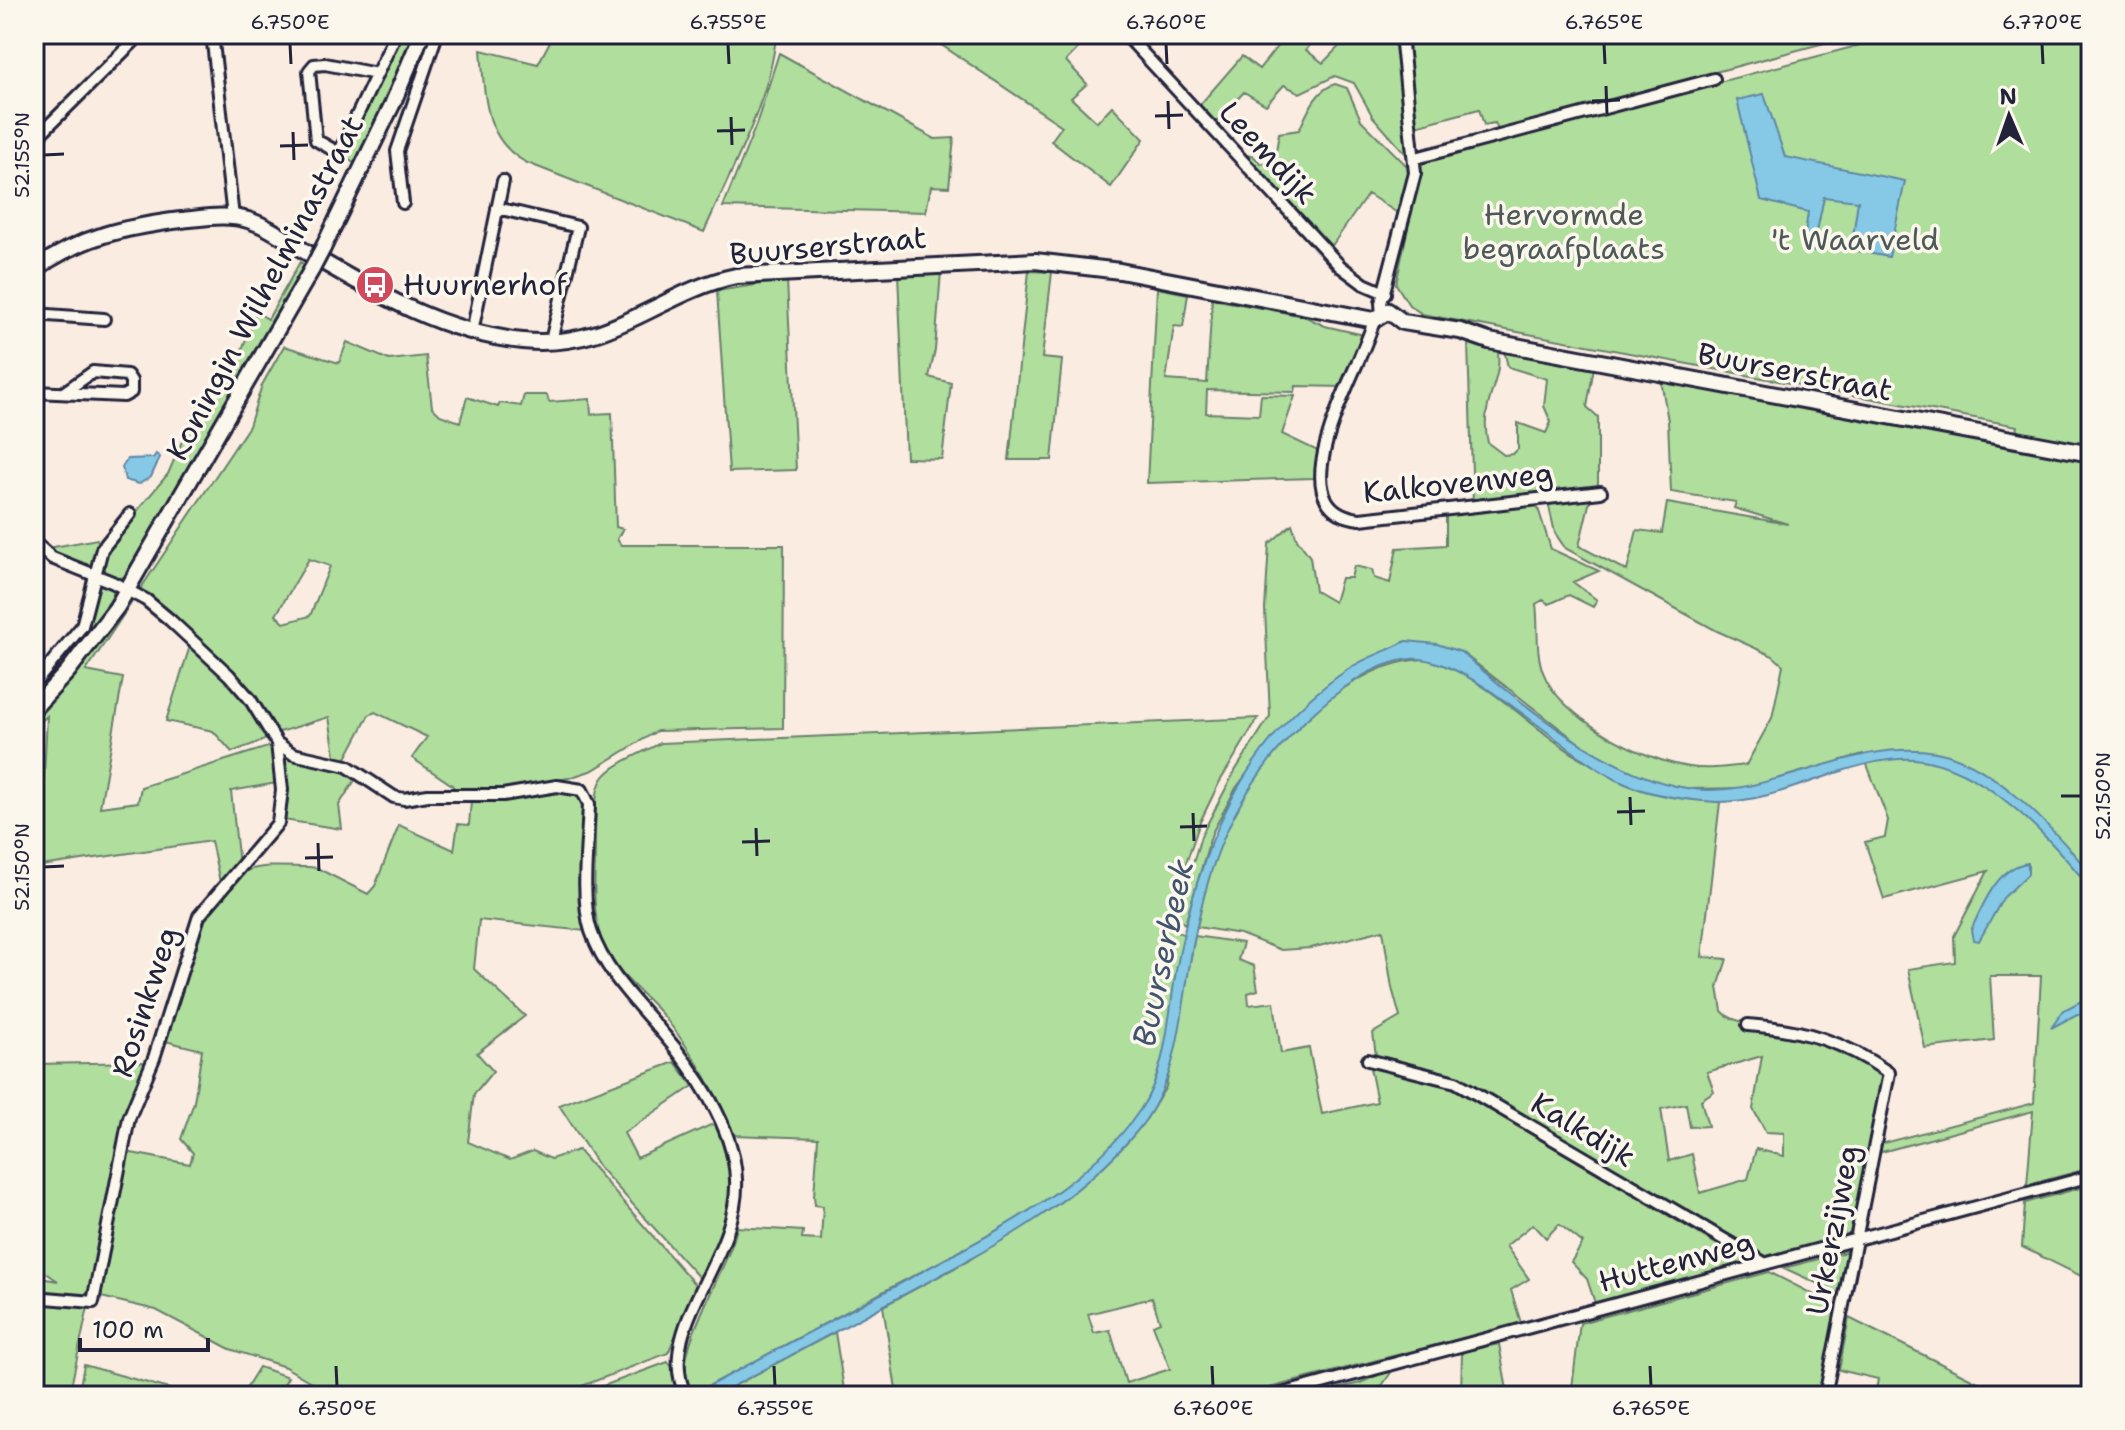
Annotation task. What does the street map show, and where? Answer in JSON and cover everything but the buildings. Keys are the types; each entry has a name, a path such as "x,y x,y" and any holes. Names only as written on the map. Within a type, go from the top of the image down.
{"main road":[{"name":"Koningin Wilhelminastraat","path":"34,708 68,671 110,613 312,269 392,105 422,34"},
{"name":"Buurserstraat","path":"34,270 62,251 104,232 194,219 233,217 264,227 407,310 472,332 526,341 551,341 592,335 629,323 709,284 736,276 1001,260 1120,271 1381,316 1460,331 1489,341 2091,454"}],"street":[{"path":"34,140 141,34"},
{"path":"212,34 233,217"},
{"path":"377,74 320,63 314,65 309,71 316,140 339,153 377,74 396,34"},
{"path":"403,203 397,151 437,34"},
{"name":"Leemdijk","path":"1125,34 1340,266 1364,284 1385,293"},
{"path":"1381,316 1412,188 1416,158 1401,34"},
{"path":"1416,158 1714,79"},
{"path":"472,332 503,181"},
{"path":"497,208 578,227 551,341"},
{"path":"34,314 104,319"},
{"name":"Kalkovenweg","path":"1381,316 1337,413 1321,468 1321,493 1335,512 1360,519 1601,492"},
{"path":"34,392 124,396 131,392 131,381 127,375 93,372 63,393"},
{"path":"34,684 82,626 93,574 108,538 130,514"},
{"path":"35,544 52,558 124,589 170,620 250,699 277,743 306,758 347,766 394,797 468,798 565,786 582,790 589,804 587,905 590,930 613,975 676,1050 702,1091 724,1129 736,1179 729,1234 677,1353 678,1380 685,1394"},
{"name":"Rosinkweg","path":"34,1297 93,1302 129,1118 154,1058 199,916 278,823 282,790 277,743"},
{"name":"Urkerzijweg","path":"1748,1025 1796,1028 1869,1058 1889,1073 1825,1396"},
{"name":"Kalkdijk","path":"1368,1060 1456,1082 1764,1263"},
{"name":"Huttenweg","path":"1274,1396 2091,1176"}],"green space":[{"path":"400,34 415,34 359,167 344,156"},
{"path":"554,34 776,36 766,86 757,111 704,232 525,162 501,141 489,114 481,50 538,64"},
{"path":"925,34 1092,34 1066,61 1087,84 1071,98 1097,122 1112,106 1144,139 1111,187 1051,141 1062,126"},
{"path":"1287,34 1319,34 1306,50 1323,63 1351,34 1395,34 1411,160 1373,117 1354,83 1335,76 1300,93 1284,85 1266,105 1244,92 1214,124 1198,107 1242,56 1259,69"},
{"path":"1406,34 1858,34 1498,130 1495,123 1484,125 1479,109 1416,126"},
{"path":"1902,34 2091,34 2091,1168 2027,1185 2033,1111 1874,1154 1876,1145 2034,1103 2041,976 1990,976 1994,1040 1925,1048 1908,969 1955,962 1954,936 1988,871 1884,899 1865,842 1885,837 1888,820 1863,754 1746,788 1689,789 1651,781 1588,750 1461,652 1406,641 1347,670 1277,733 1236,788 1212,833 1185,924 1177,918 1201,836 1235,771 1270,716 1265,609 1269,544 1292,524 1297,539 1310,557 1315,591 1334,602 1341,578 1351,578 1354,566 1372,570 1374,578 1390,583 1397,548 1446,545 1446,514 1537,505 1551,549 1599,571 1573,582 1597,600 1593,607 1569,595 1549,604 1543,600 1536,604 1541,664 1552,689 1584,720 1650,756 1690,767 1732,767 1746,765 1772,718 1783,665 1773,656 1717,631 1565,548 1555,533 1548,502 1591,496 1579,546 1627,571 1637,530 1662,533 1667,503 1788,524 1734,508 1736,502 1671,492 1668,421 1661,380 2014,445 2017,426 1422,314 1409,305 1396,284 1422,160"},
{"path":"779,53 935,139 954,138 949,187 931,186 926,212 723,207 756,125"},
{"path":"1335,84 1347,88 1361,120 1409,168 1399,214 1368,194 1331,247 1245,156 1252,155 1262,164 1275,157 1279,133 1299,130 1317,97"},
{"path":"300,262 305,265 304,270 124,577 117,579 98,571 111,542 168,474 195,411 241,352 256,312 268,319"},
{"path":"941,271 935,350 929,377 951,383 942,459 906,458 898,274"},
{"path":"1029,271 1052,272 1042,358 1062,360 1052,460 1009,460"},
{"path":"787,280 796,470 729,472 717,291"},
{"path":"1157,288 1188,294 1183,327 1174,326 1166,380 1207,383 1212,299 1304,316 1325,326 1364,335 1343,387 1296,386 1295,392 1207,390 1206,413 1259,415 1261,395 1295,396 1282,434 1320,452 1315,478 1147,483"},
{"path":"347,342 389,360 426,356 432,407 440,415 460,422 467,397 498,407 500,403 521,406 524,395 547,395 549,402 590,399 591,414 612,413 616,527 623,529 617,539 621,545 784,545 783,728 657,731 593,770 569,778 459,795 452,785 412,758 427,737 375,712 369,715 344,762 336,761 329,717 273,734 214,653 139,591 249,426 262,385 284,346 339,363","holes":["309,559 330,566 310,616 284,623 276,615"]},
{"path":"1468,343 1497,348 1498,371 1486,415 1486,428 1488,443 1504,455 1513,454 1518,449 1518,423 1546,433 1551,422 1544,406 1547,379 1508,367 1504,350 1594,367 1587,407 1598,417 1598,486 1473,505"},
{"path":"97,539 100,545 89,568 48,548"},
{"path":"96,583 113,588 113,596 65,667 34,701 34,688 82,633"},
{"path":"134,599 86,671 123,678 100,807 138,802 141,787 271,746 277,783 231,791 239,865 220,882 211,841 34,867 34,817 42,815 47,716 34,728 34,713 125,600"},
{"path":"190,646 237,691 267,739 232,752 213,731 166,721"},
{"path":"1425,659 1447,666 1487,689 1561,745 1596,767 1666,793 1720,802 1702,957 1727,959 1718,987 1722,1011 1735,1020 1772,1022 1794,1028 1833,1044 1883,1071 1852,1233 1763,1257 1472,1085 1376,1056 1373,1033 1400,1017 1383,930 1311,948 1281,950 1240,934 1197,927 1225,828 1246,789 1265,763 1287,737 1338,692 1367,675 1396,664","holes":["1762,1056 1753,1109 1766,1132 1784,1133 1784,1156 1756,1149 1748,1179 1700,1193 1692,1154 1669,1161 1661,1109 1686,1104 1690,1127 1708,1126 1701,1100 1714,1091 1707,1072"]},
{"path":"1258,718 1219,783 1200,822 1168,916 1176,932 1184,934 1167,1040 1147,1099 1127,1129 1069,1184 997,1231 690,1396 685,1378 693,1336 737,1227 803,1231 802,1239 821,1240 823,1206 815,1205 814,1196 818,1138 734,1135 713,1090 686,1046 666,1019 610,958 599,933 595,901 596,803 602,779 621,763 661,743"},
{"path":"280,751 357,777 339,805 342,829 283,820"},
{"path":"560,789 582,798 585,931 479,920 474,969 525,1016 477,1053 493,1071 474,1094 468,1142 510,1160 533,1151 551,1159 578,1150 697,1287 668,1353 556,1396 335,1396 285,1367 230,1349 156,1310 101,1297 126,1152 190,1164 193,1153 181,1139 194,1102 202,1050 161,1040 192,946 215,899 230,882 246,871 261,867 309,867 317,868 368,894 375,886 399,825 454,850 458,824 469,825 471,801"},
{"path":"1195,936 1243,943 1238,960 1254,966 1258,990 1248,993 1249,1005 1274,1002 1281,1053 1309,1048 1322,1114 1377,1102 1369,1063 1456,1089 1746,1262 1595,1303 1587,1279 1571,1262 1583,1243 1559,1224 1546,1238 1533,1224 1506,1246 1529,1279 1511,1290 1521,1323 1238,1396 897,1396 883,1306 968,1261 1121,1149 1147,1118 1166,1087","holes":["1152,1298 1160,1322 1153,1325 1170,1369 1126,1383 1110,1330 1094,1333 1088,1314"]},
{"path":"147,1062 91,1293 88,1297 34,1292 34,1277 58,1281 34,1265 34,1064"},
{"path":"675,1062 693,1086 624,1133 637,1158 715,1123 728,1167 729,1203 720,1238 701,1280 599,1167 559,1105"},
{"path":"2091,1185 2091,1281 2022,1247 2025,1203"},
{"path":"1849,1251 1840,1294 1784,1268"},
{"path":"1769,1272 1838,1307 1821,1396 1571,1396 1580,1323"},
{"path":"34,1302 88,1307 69,1396 34,1396"},
{"path":"1849,1318 2006,1396 1875,1396 1878,1379 1839,1370"},
{"path":"835,1332 845,1396 715,1396"},
{"path":"1499,1344 1508,1396 1461,1396 1462,1352"},
{"path":"668,1362 674,1369 681,1396 576,1396"},
{"path":"84,1365 194,1396 78,1396"},
{"path":"259,1367 288,1377 277,1396 241,1396"},
{"path":"1394,1368 1375,1396 1308,1396 1360,1383"}],"water":[{"path":"1764,94 1785,157 1905,181 1889,257 1851,250 1858,201 1824,197 1813,251 1803,249 1808,212 1761,200 1737,100"},
{"path":"156,454 160,457 151,477 139,484 125,480 122,467 128,459 153,458"},
{"path":"1406,641 1437,644 1461,652 1566,735 1626,769 1686,788 1717,790 1747,786 1886,751 1919,750 1958,758 2001,784 2041,819 2091,874 2091,889 2056,848 2014,808 1966,775 1941,765 1915,759 1878,762 1780,792 1732,801 1665,796 1628,785 1595,767 1515,708 1459,672 1433,662 1411,659 1382,666 1330,698 1308,718 1263,769 1231,822 1208,880 1177,1042 1163,1088 1138,1130 1114,1157 1059,1203 967,1261 715,1396 690,1396 1000,1229 1062,1188 1117,1139 1140,1110 1156,1078 1185,926 1197,883 1230,802 1252,765 1279,730 1310,699 1354,665"},
{"path":"2028,863 2028,874 2003,898 1979,941 1973,940 1971,930 1999,879 2017,866"},
{"path":"2091,996 2091,1016 2077,1014 2051,1028 2064,1010"}],"place":[{"name":"Huurnerhof","path":"375,285"}],"park label":[{"name":"Hervormde begraafplaats","path":"1564,232"},
{"name":"'t Waarveld","path":"1855,240"}],"water label":[{"name":"Buurserbeek","path":"1163,953"}]}
